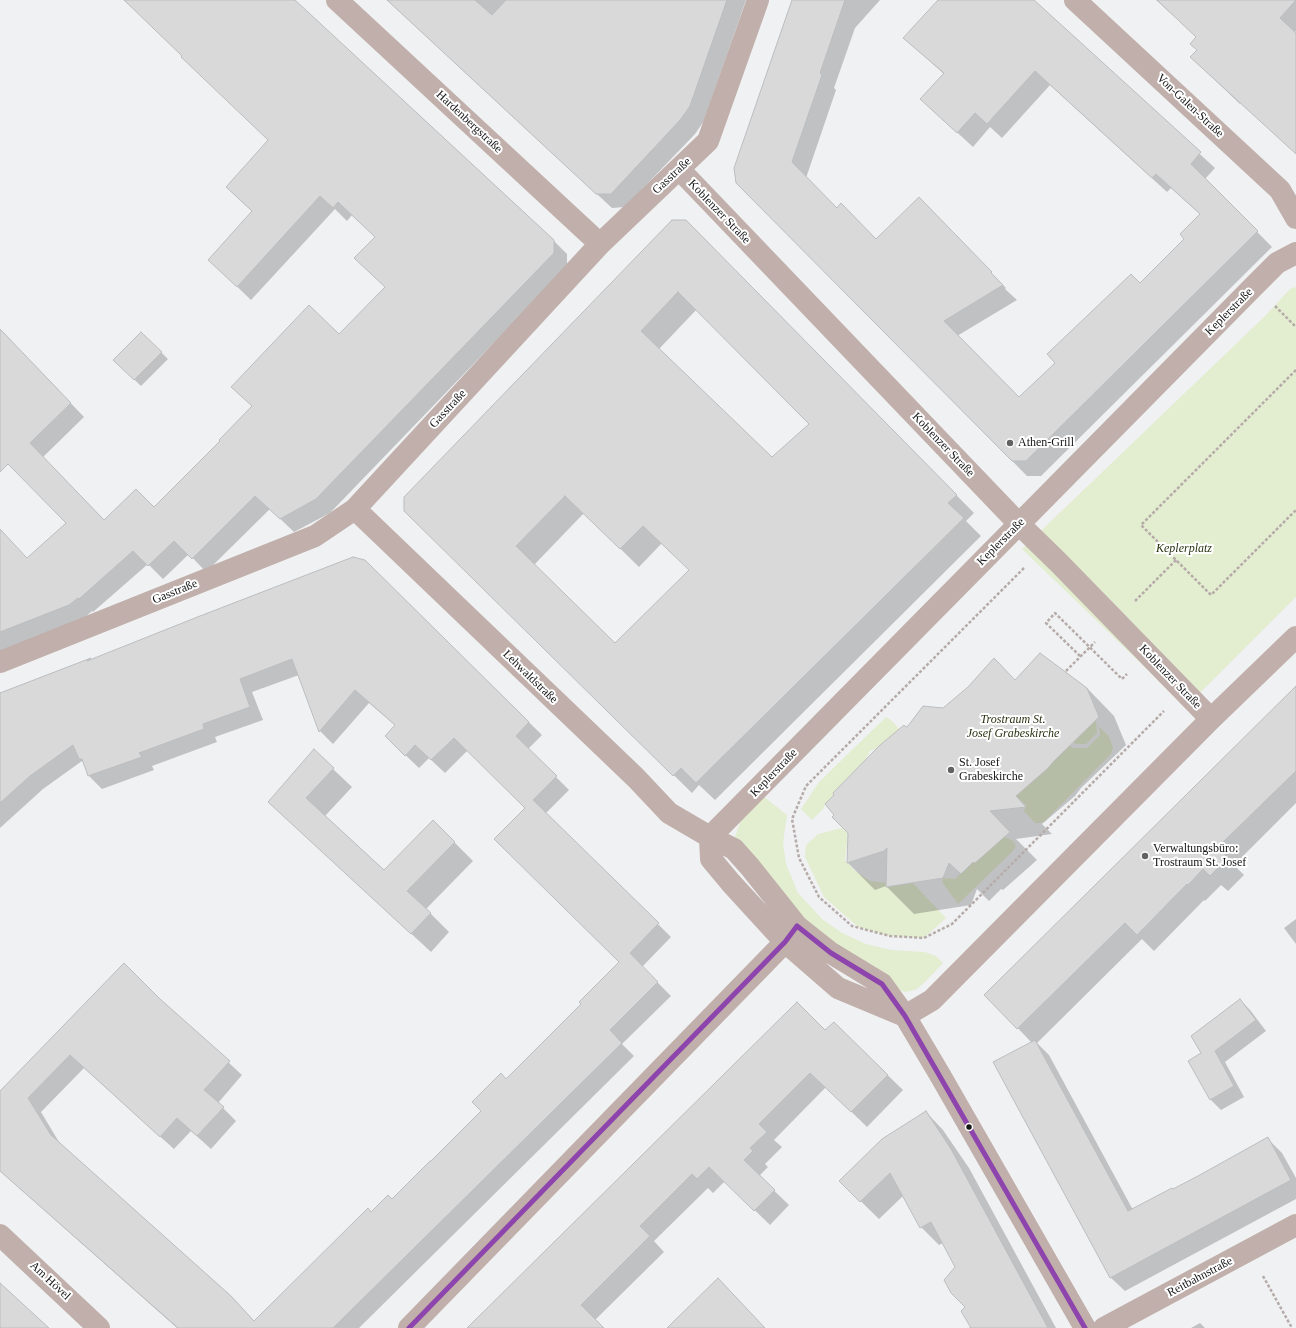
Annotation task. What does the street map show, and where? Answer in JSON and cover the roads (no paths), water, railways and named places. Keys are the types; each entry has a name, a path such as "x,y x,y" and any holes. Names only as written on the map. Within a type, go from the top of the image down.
{"street":[{"name":"Hardenbergstraße","path":"337,0 600,244"},
{"name":"Gasstraße","path":"0,662 315,536 355,509 600,244 708,142 758,0"},
{"name":"Von-Galen-Straße","path":"1076,0 1280,190 1296,218"},
{"name":"Koblenzer Straße","path":"679,169 1018,524 1044,548 1211,719"},
{"name":"Keplerstraße","path":"710,837 1277,263 1296,253"},
{"name":"Lehwaldstraße","path":"355,509 636,778 669,813 710,837"},
{"path":"905,1016 932,1000 1211,719 1296,637"},
{"path":"710,837 711,859 731,884 791,934 831,953 882,984 905,1016 940,1075 1085,1328"},
{"path":"409,1328 791,934"},
{"name":"Reitbahnstraße","path":"1104,1328 1296,1225"},
{"name":"Am Hövel","path":"0,1235 99,1328"}],"place":[{"name":"Athen-Grill","path":"1010,443"},
{"name":"St. Josef Grabeskirche","path":"951,770"},
{"name":"Verwaltungsbüro: Trostraum St. Josef","path":"1145,856"}],"park label":[{"name":"Keplerplatz","path":"1184,549"},
{"name":"Trostraum St. Josef Grabeskirche","path":"1013,727"}]}
